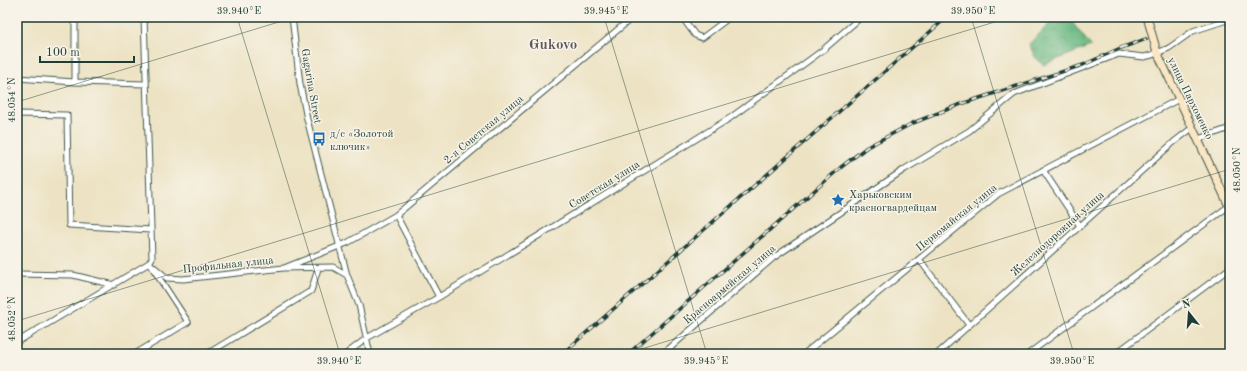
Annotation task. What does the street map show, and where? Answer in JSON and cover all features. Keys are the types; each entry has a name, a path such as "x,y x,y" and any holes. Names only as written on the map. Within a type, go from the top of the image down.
{"street":[{"path":"75,17 75,82"},
{"path":"17,342 114,285 149,263 152,258 144,84 144,17"},
{"name":"Gagarina Street","path":"292,17 300,84 307,119 347,275 359,305 370,354"},
{"name":"2-я Советская улица","path":"284,268 340,246 396,215 633,17"},
{"path":"682,17 695,35 702,38 730,17"},
{"name":"Советская улица","path":"346,354 367,338 439,297 730,118 823,50 861,17"},
{"name":"улица Пархоменко","path":"1147,17 1157,52 1230,207"},
{"name":"Красноармейская улица","path":"663,354 773,258 905,169 970,131 1014,94 1119,54 1144,57 1169,48 1193,31 1230,18"},
{"path":"17,78 75,82 144,84"},
{"name":"Первомайская улица","path":"804,354 998,194 1179,98"},
{"path":"17,114 67,115 69,225 150,230"},
{"name":"Железнодорожная улица","path":"937,354 1174,142 1192,128"},
{"path":"1198,139 1230,128"},
{"path":"1043,170 1080,226"},
{"path":"1028,354 1230,207"},
{"path":"396,215 439,297"},
{"path":"919,259 969,325"},
{"path":"135,354 188,322 149,263"},
{"name":"Профильная улица","path":"149,263 167,278 183,279 284,268 318,269 333,267 347,275"},
{"path":"1115,354 1230,268"},
{"path":"207,354 311,291 318,269"},
{"path":"17,274 73,275 114,285"}],"green space":[{"path":"1056,17 1068,17 1091,46 1043,65 1035,57 1029,44"}],"railway":[{"path":"562,354 947,17"},
{"path":"1121,48 1146,39"},
{"path":"628,354 840,168 867,147 913,123 961,104 1083,65 1125,46"}],"place":[{"name":"д/с «Золотой ключик»","path":"319,139"},
{"name":"Харьковским красногвардейцам","path":"838,200"}],"district":[{"name":"Gukovo","path":"553,44"}]}
